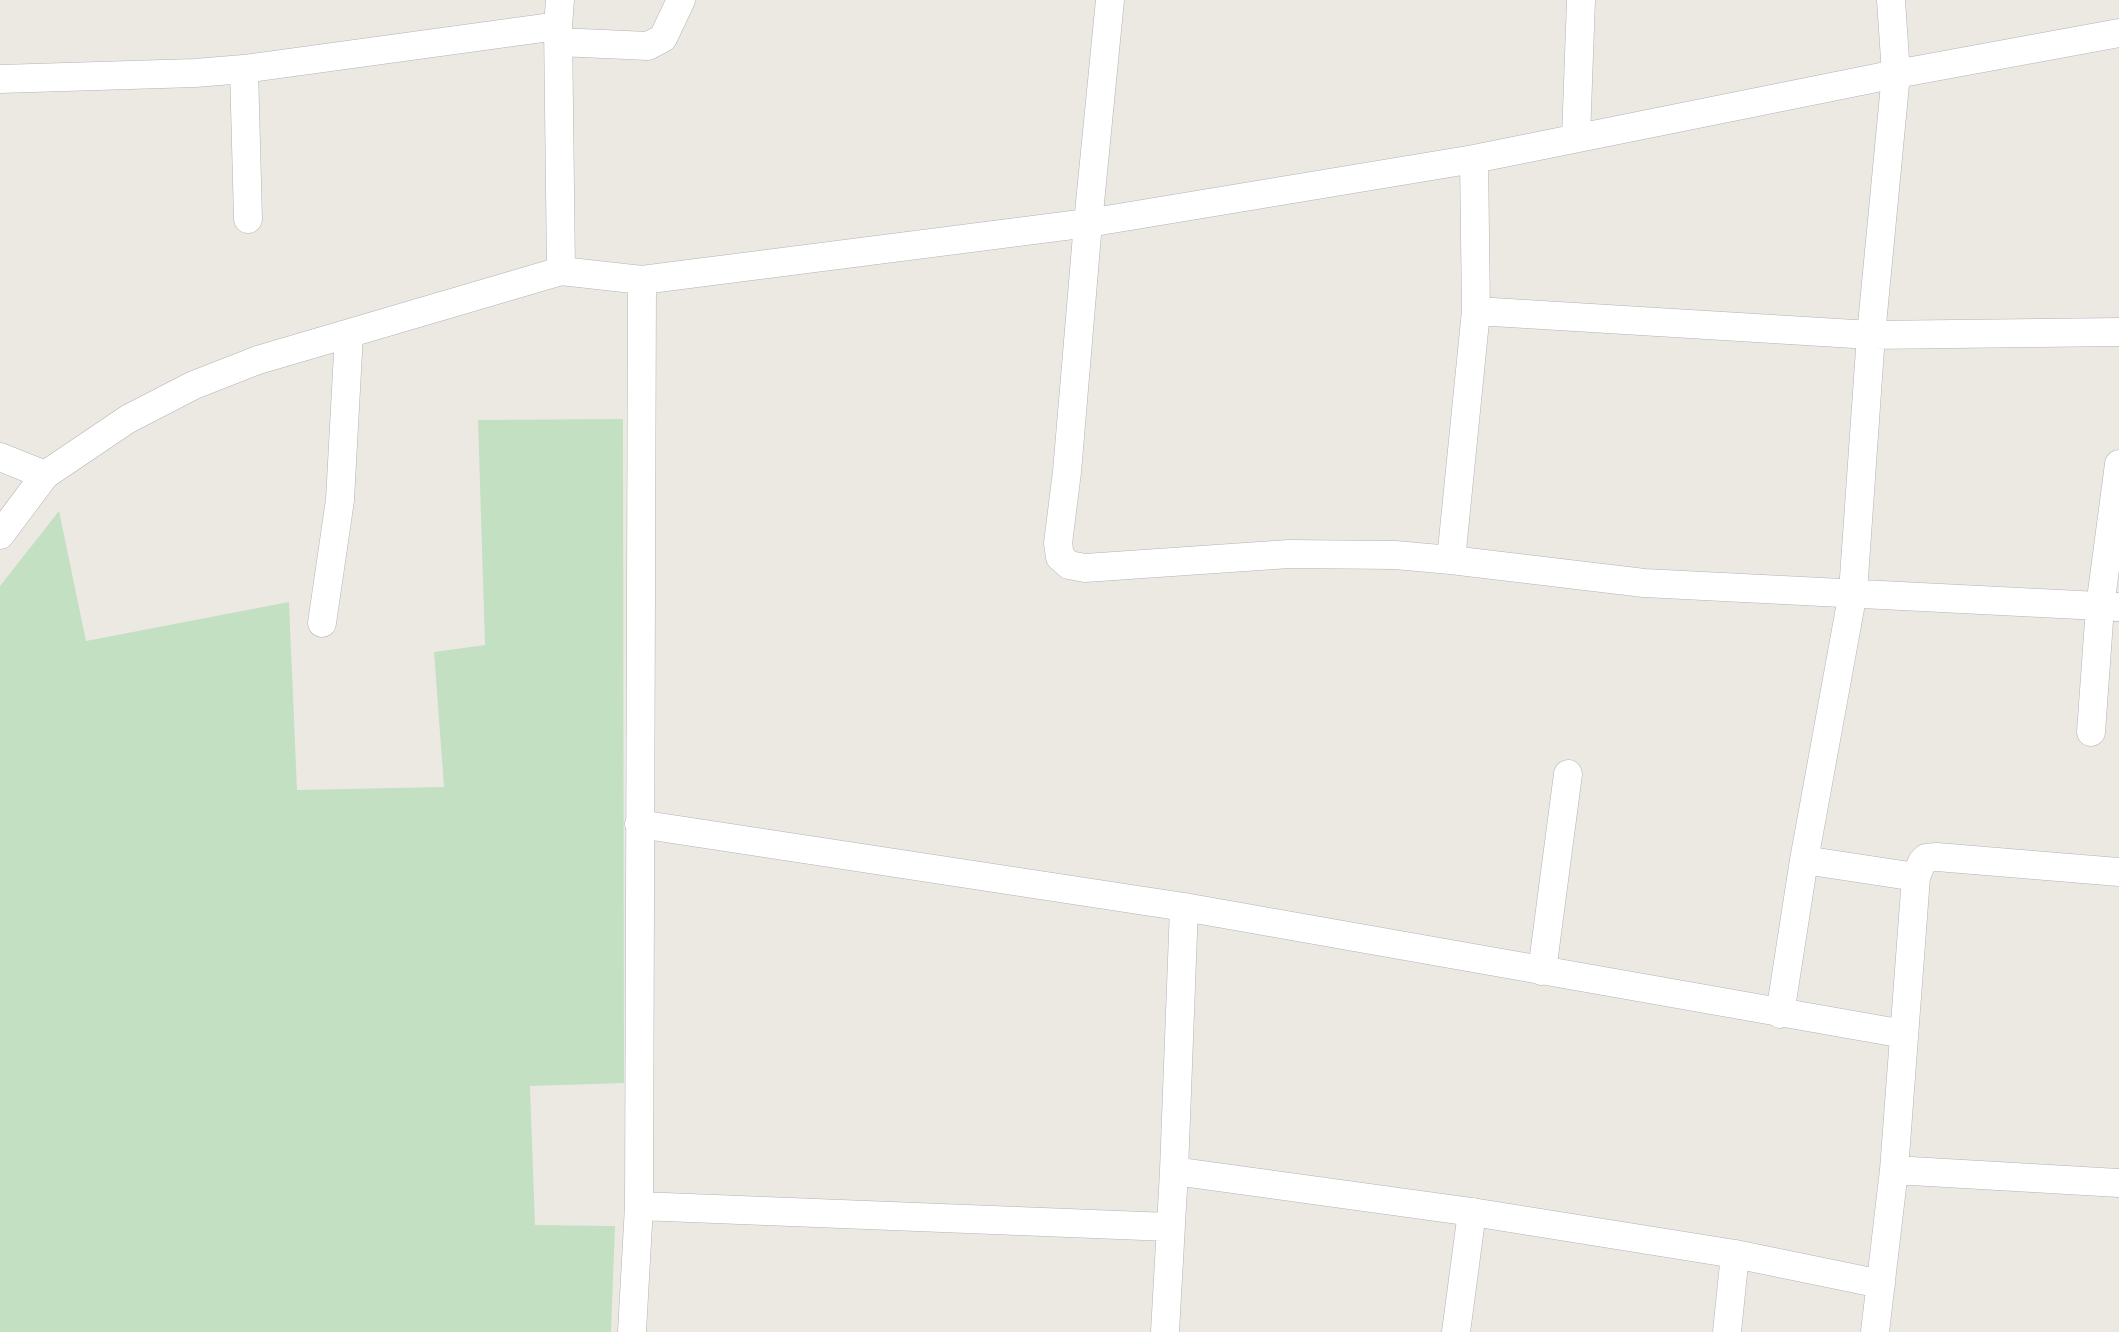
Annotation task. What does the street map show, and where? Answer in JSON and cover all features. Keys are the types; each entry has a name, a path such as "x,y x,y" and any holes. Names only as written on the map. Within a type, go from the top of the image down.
{"street":[{"path":"0,79 194,73 244,69 559,23 648,46 663,38 681,0"},
{"path":"1110,0 1088,224 1067,472 1058,543 1060,557 1069,565 1085,568 1289,554 1395,555 1644,583 1853,592 2110,607"},
{"path":"1576,138 1582,0"},
{"path":"1780,1014 1804,860 1853,592 1871,335 1896,74 1891,0"},
{"path":"559,23 561,270"},
{"path":"0,535 45,475 128,419 194,385 258,360 561,270 642,280 1088,224 1474,159 1896,74 2119,33"},
{"path":"244,69 248,219"},
{"path":"1451,560 1476,310 1474,159"},
{"path":"632,1332 639,1206 642,280"},
{"path":"1476,310 1871,335 2119,332"},
{"path":"322,623 340,500 349,334"},
{"path":"0,456 45,475"},
{"path":"2091,732 2110,607 2119,464"},
{"path":"1542,971 1568,774"},
{"path":"639,824 1184,907 1780,1014 1904,1034"},
{"path":"1875,1332 1894,1170 1916,877 1922,862 1926,858 1937,858 2119,872"},
{"path":"1804,860 1916,877"},
{"path":"1165,1332 1169,1226 1174,1171 1184,907"},
{"path":"1894,1170 2119,1184"},
{"path":"1174,1171 1472,1212 1735,1254 1881,1284"},
{"path":"639,1206 1169,1226"},
{"path":"1456,1332 1472,1212"},
{"path":"1726,1332 1735,1254"}],"green space":[{"path":"623,419 624,1083 530,1086 535,1225 615,1226 611,1332 0,1332 0,586 59,511 86,641 289,602 297,790 444,787 434,652 485,645 478,420"}]}
